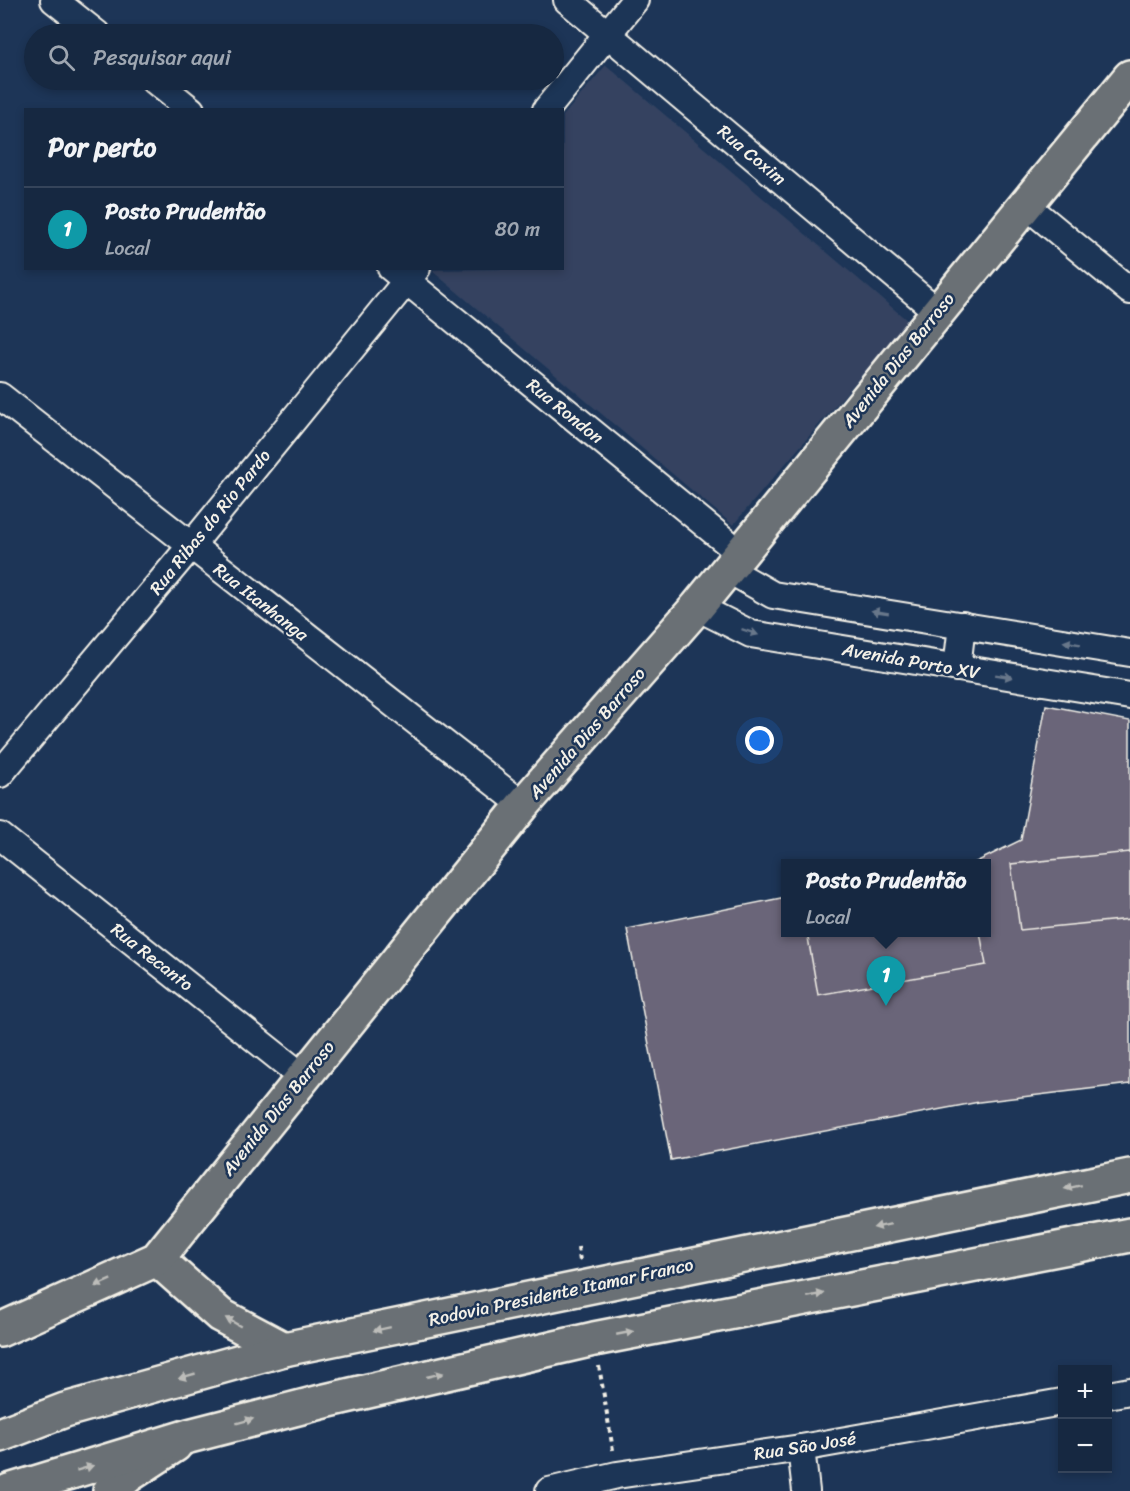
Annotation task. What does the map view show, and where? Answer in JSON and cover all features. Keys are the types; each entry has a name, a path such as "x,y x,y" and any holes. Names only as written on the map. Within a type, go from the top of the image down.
{"main road":[{"name":"Avenida Dias Barroso","path":"0,1330 156,1259 523,805 697,608 733,561 1130,77"},
{"name":"Rodovia Presidente Itamar Franco","path":"0,1435 65,1410 284,1349 1130,1176"},
{"path":"9,1491 189,1436 325,1401 594,1339 1130,1235"},
{"path":"156,1259 220,1315 284,1349"},
{"path":"110,1491 129,1474 189,1436"}],"street":[{"path":"54,0 85,24"},
{"name":"Rua Coxim","path":"567,0 937,311"},
{"path":"564,88 635,0"},
{"path":"166,90 189,108"},
{"path":"548,108 562,90"},
{"path":"1026,205 1130,291"},
{"name":"Rua Ribas do Rio Pardo","path":"0,774 190,547 405,273"},
{"name":"Rua Rondon","path":"405,273 733,561"},
{"name":"Rua Itanhanga","path":"0,396 190,547 523,805"},
{"path":"733,561 773,595 1130,652"},
{"name":"Avenida Porto XV","path":"697,608 751,634 1130,696"},
{"path":"957,668 962,625"},
{"name":"Rua Recanto","path":"0,836 303,1077"},
{"path":"1112,1394 1130,1391"},
{"name":"Rua São José","path":"549,1491 617,1474 801,1448 1058,1403"},
{"path":"801,1448 806,1491"}],"shaded area":[{"path":"606,65 908,321 733,525 431,270 564,270 564,115"}],"building":[{"path":"1046,705 1130,721 1130,1084 979,1102 671,1160 627,929 781,898 781,937 991,937 991,859 982,859 1021,840"},
{"path":"1130,852 1130,919 1020,930 1011,864"},
{"path":"808,937 981,937 986,965 818,995"}],"place":[{"name":"Posto Prudentão","path":"886,1006"}]}
